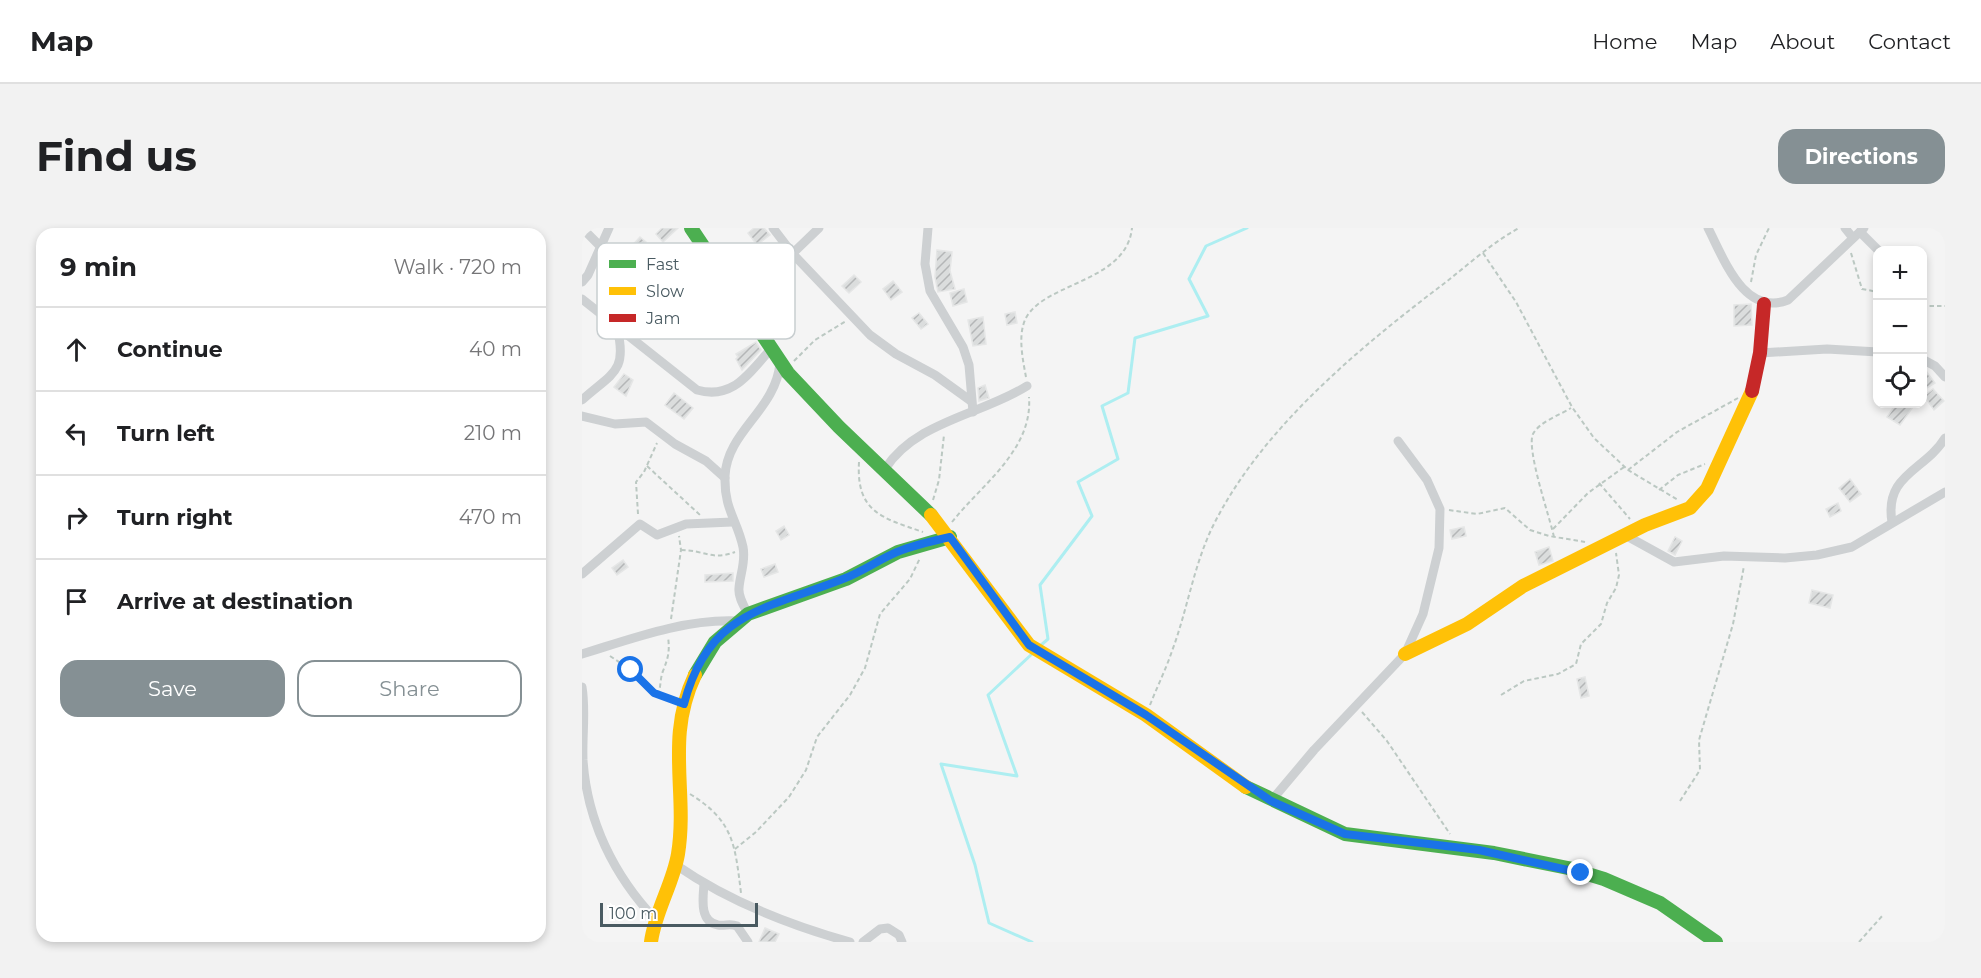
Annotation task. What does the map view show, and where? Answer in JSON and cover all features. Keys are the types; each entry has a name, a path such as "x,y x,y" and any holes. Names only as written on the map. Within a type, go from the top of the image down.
{"street":[{"path":"582,228 597,244"},
{"path":"603,243 609,228"},
{"path":"691,228 702,243"},
{"path":"773,228 784,243"},
{"path":"795,249 819,228"},
{"path":"928,228 925,264 930,291 963,347 969,365 973,412"},
{"path":"1708,228 1730,270 1748,294 1764,304 1778,304 1788,300 1856,236"},
{"path":"1845,228 1873,247"},
{"path":"582,282 597,255"},
{"path":"795,257 882,344 936,375 971,401"},
{"path":"582,299 597,311"},
{"path":"1405,654 1467,624 1523,586 1621,538 1690,508 1707,489 1741,422 1752,393 1760,353 1764,304"},
{"path":"582,400 619,365 622,346 620,339"},
{"path":"631,339 697,390 720,394 730,390 771,349"},
{"path":"765,339 783,366 860,447 928,510 1029,645 1146,715 1271,801 1345,834 1458,848 1548,865 1615,884 1678,914 1716,942"},
{"path":"1760,353 1827,349 1873,352"},
{"path":"1927,361 1945,377"},
{"path":"651,942 656,920 676,865 681,822 677,764 684,704 698,664 742,618 739,588 744,571 743,549 726,503 725,478 730,454 738,439 770,398 783,366"},
{"path":"885,469 900,450 945,423 1008,398 1027,386"},
{"path":"582,416 615,424 639,421 706,461 725,478"},
{"path":"1892,522 1891,497 1904,479 1945,438"},
{"path":"1271,801 1405,654 1423,614 1438,548 1440,509 1427,480 1398,441"},
{"path":"1621,538 1674,562 1724,555 1785,558 1841,551 1945,492"},
{"path":"582,574 599,562 636,526 642,524 657,535 676,527 732,522"},
{"path":"582,654 669,630 742,618 846,579 898,552 947,534"},
{"path":"582,687 582,759 600,831 616,870 634,897 656,920"},
{"path":"676,865 704,884 796,926 850,942"},
{"path":"704,884 702,909 708,918 716,925 737,926 748,942"},
{"path":"863,942 880,929 888,928 899,935 902,942"}],"path":[{"path":"947,534 1002,467 1026,423 1029,401 1023,324 1032,311 1045,300 1107,267 1124,251 1131,239 1132,228"},
{"path":"1146,715 1173,650 1191,583 1211,530 1251,462 1360,352 1483,253 1519,228"},
{"path":"1748,294 1756,255 1768,228"},
{"path":"1856,236 1862,290 1873,291"},
{"path":"1483,253 1516,302 1572,407 1594,438 1628,470 1690,508"},
{"path":"1927,306 1945,306"},
{"path":"783,366 815,340 853,316"},
{"path":"1628,470 1677,432 1752,393"},
{"path":"1554,537 1537,476 1531,440 1538,427 1572,407"},
{"path":"928,510 939,480 945,423"},
{"path":"636,526 639,503 635,485 662,434"},
{"path":"735,849 756,832 789,797 806,770 823,727 850,695 865,668 880,614 910,579 929,542 927,534 896,524 862,498 858,479 860,447"},
{"path":"1659,490 1684,471 1722,457"},
{"path":"647,466 708,523"},
{"path":"1552,529 1599,483 1624,467"},
{"path":"1501,695 1524,681 1558,674 1577,663 1581,644 1601,624 1607,603 1616,588 1621,538 1599,483"},
{"path":"1440,509 1477,514 1505,508 1522,525 1554,537 1621,538"},
{"path":"658,695 663,683 663,671 668,662 669,630 681,550 676,527"},
{"path":"681,550 697,550 718,557 743,549"},
{"path":"1680,801 1700,770 1699,740 1733,624 1746,557"},
{"path":"602,648 658,695 684,704"},
{"path":"1357,705 1387,741 1458,848"},
{"path":"678,787 716,812 733,837 741,901"},
{"path":"1859,942 1883,915"}],"building":[{"path":"662,228 678,228 663,242 656,234"},
{"path":"754,228 764,228 770,235 760,243 756,243 748,233"},
{"path":"640,237 646,242 645,243 634,243"},
{"path":"937,250 952,252 950,271 955,289 938,292 935,277"},
{"path":"854,275 861,282 849,293 842,286"},
{"path":"893,281 902,292 891,300 883,289"},
{"path":"964,289 967,302 953,306 950,293"},
{"path":"1751,304 1752,325 1734,326 1734,305"},
{"path":"1015,312 1017,323 1007,325 1005,314"},
{"path":"919,313 928,324 921,329 912,318"},
{"path":"983,317 986,344 973,346 968,320"},
{"path":"756,342 761,350 742,370 736,354"},
{"path":"1927,372 1935,383 1927,388"},
{"path":"624,374 633,380 626,396 614,387"},
{"path":"985,385 989,398 979,401 978,388"},
{"path":"1933,389 1944,401 1934,410 1927,400 1927,394"},
{"path":"674,393 693,408 684,419 665,405"},
{"path":"1893,408 1912,408 1900,425 1887,417"},
{"path":"1850,479 1861,494 1850,502 1839,488"},
{"path":"1838,503 1841,511 1830,517 1826,509"},
{"path":"784,526 789,535 781,540 776,531"},
{"path":"1464,527 1466,536 1452,539 1450,530"},
{"path":"1675,537 1682,541 1675,555 1668,551"},
{"path":"1549,547 1553,561 1539,565 1535,552"},
{"path":"623,560 628,567 617,575 612,568"},
{"path":"775,564 778,572 764,577 761,569"},
{"path":"733,573 733,581 705,582 705,575"},
{"path":"1812,590 1833,595 1830,608 1809,603"},
{"path":"1585,677 1589,696 1581,698 1577,679"},
{"path":"765,928 779,934 775,942 759,942"}],"waterway":[{"path":"1040,646 1048,639 1040,585 1092,516 1078,482 1118,459 1102,406 1128,393 1135,338 1208,316 1189,279 1206,246 1247,228"},
{"path":"1032,942 989,923 975,865 941,764 1017,776 988,695 1033,653"}],"traffic: fast":[{"path":"691,228 701,243"},
{"path":"765,339 788,373 839,427 931,515"},
{"path":"695,675 715,642 748,614 846,579 898,552 950,537"},
{"path":"1246,787 1345,834 1494,853 1568,868 1604,879 1660,903 1716,942"}],"traffic: slow":[{"path":"1405,654 1467,624 1523,586 1645,525 1690,508 1707,489 1752,391"},
{"path":"931,515 1029,645 1146,715 1246,787"},
{"path":"651,942 656,919 678,854 681,809 679,765 681,721 686,698 695,675"}],"traffic: jam":[{"path":"1752,391 1760,353 1764,304"}],"route":[{"path":"631,670 654,693 684,704 698,664 736,621 786,598 846,579 898,552 950,537 1029,645 1100,690 1146,715 1255,793 1345,834 1479,850 1581,873"}]}
